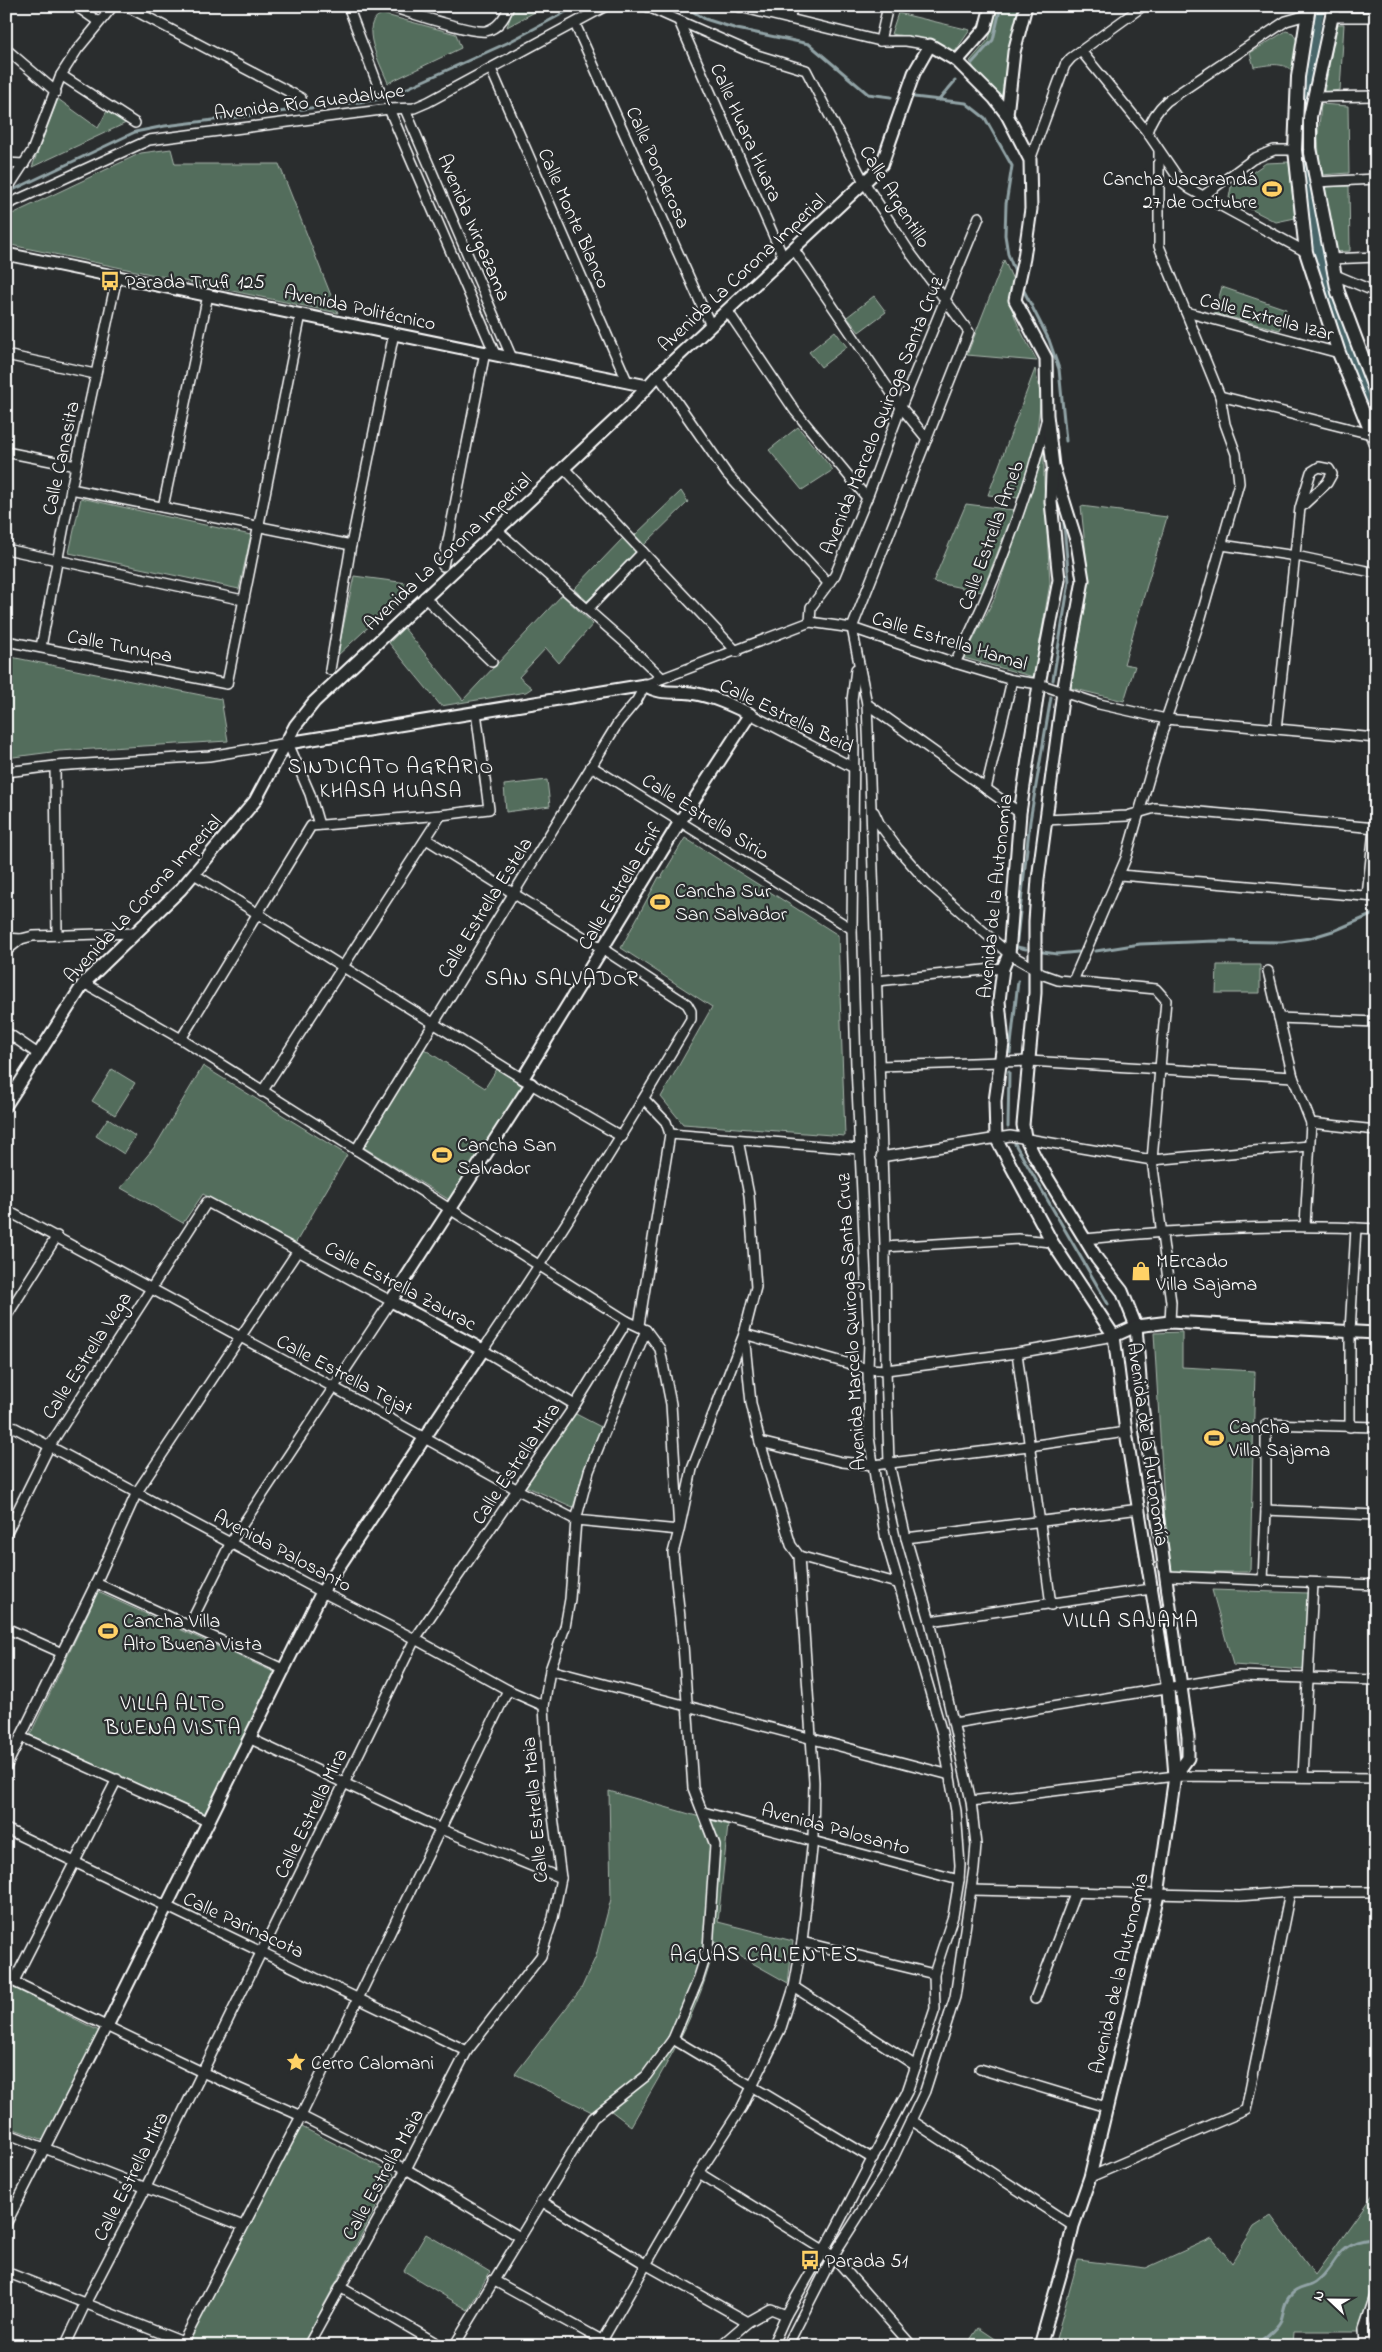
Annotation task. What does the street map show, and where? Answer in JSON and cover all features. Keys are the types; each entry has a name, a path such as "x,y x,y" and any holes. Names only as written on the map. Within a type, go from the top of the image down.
{"main road":[{"path":"1308,10 1298,77 1295,150 1306,252 1339,353 1374,439"},
{"path":"1333,12 1310,117 1310,148 1333,274 1361,358 1376,393"}],"street":[{"path":"76,6 99,22"},
{"path":"6,191 24,164 44,125 62,76 77,50 113,6"},
{"path":"126,6 301,98"},
{"path":"348,6 379,88"},
{"path":"388,6 412,10 477,32 495,27 503,20 509,6"},
{"name":"Avenida Río Guadalupe","path":"6,205 149,140 389,109 405,109 428,102 606,6"},
{"path":"646,6 679,21"},
{"path":"736,6 880,41 906,41 930,45 957,61 994,98 1007,115 1030,160 1030,209 1024,258 1016,300 1046,358 1047,415 1052,466"},
{"path":"789,19 793,6"},
{"path":"880,41 888,6"},
{"path":"957,61 985,29 991,6"},
{"path":"1007,115 1014,52 1026,6"},
{"path":"1030,160 1036,150 1062,70 1071,58 1143,6"},
{"path":"1147,132 1158,110 1167,101 1286,21 1308,10"},
{"path":"1333,12 1376,17"},
{"name":"Calle Argentillo","path":"679,21 757,55 806,70 864,182 946,302 969,332"},
{"name":"Calle Huara Huara","path":"679,21 783,258"},
{"name":"Calle Ponderosa","path":"575,24 710,326"},
{"name":"Avenida La Corona Imperial","path":"6,1104 84,983 194,874 255,801 288,743 295,726 314,702 629,407 658,375 882,164 914,73 930,45"},
{"path":"6,49 56,92"},
{"path":"1082,51 1147,132 1181,182 1306,252"},
{"name":"Calle Monte Blanco","path":"491,68 627,382"},
{"path":"62,76 135,123"},
{"path":"1314,97 1376,96"},
{"name":"Avenida Ivirgazama","path":"389,109 490,353"},
{"name":"Avenida Ivirgazama","path":"405,109 512,358"},
{"path":"1203,196 1253,159 1274,150 1295,150"},
{"path":"1073,981 1120,875 1141,812 1166,719 1201,617 1222,545 1235,498 1239,475 1236,454 1225,424 1220,396 1159,246 1159,152"},
{"path":"6,163 24,164"},
{"path":"1315,182 1376,179"},
{"name":"Avenida Marcelo Quiroga Santa Cruz","path":"810,622 811,607 835,575 868,498 901,407 946,302 979,217"},
{"path":"793,248 901,407 927,439"},
{"name":"Avenida Politécnico","path":"6,254 647,386"},
{"path":"1330,259 1376,257"},
{"path":"1333,274 1376,292"},
{"name":"Calle Canasita","path":"40,647 71,488 117,277"},
{"path":"163,507 208,295"},
{"path":"727,310 795,411 868,498"},
{"name":"Calle Extrella Izar","path":"1186,312 1339,353"},
{"path":"6,549 243,600 301,314"},
{"name":"Avenida Marcelo Quiroga Santa Cruz","path":"787,2346 833,2256 886,2173 925,2091 955,1997 976,1845 971,1801 954,1723 930,1620 906,1538 890,1463 877,981 867,704 857,664 852,628 969,332"},
{"path":"330,670 351,545 394,334"},
{"path":"443,566 490,353"},
{"path":"6,355 95,374"},
{"path":"658,375 727,474 829,584"},
{"path":"1220,396 1374,439"},
{"name":"Calle Estrella Arneb","path":"955,663 982,610 1033,473 1047,415"},
{"path":"6,452 76,466"},
{"name":"Avenida de la Autonomía","path":"1040,2346 1073,2226 1090,2178 1158,1895 1175,1776 1168,1690 1140,1508 1126,1432 1114,1336 1052,1242 996,1138 995,1101 999,1061 1003,1043 999,1002 1003,968 1009,954 1020,813 1039,684 1059,580 1051,502 1052,466"},
{"name":"Avenida de la Autonomía","path":"1052,466 1077,543 1083,580 1063,692 1037,887 1035,993 1023,1125 1026,1137 1036,1158 1097,1260 1122,1291 1136,1326 1142,1405 1188,1736 1188,1758 1175,1776"},
{"path":"563,467 738,652"},
{"path":"71,488 351,545"},
{"path":"1276,729 1300,508"},
{"path":"497,530 630,646 662,678"},
{"path":"1222,545 1296,556 1376,573"},
{"path":"588,609 643,552"},
{"path":"424,597 492,662"},
{"name":"Calle Tunupa","path":"6,641 227,684 243,600"},
{"path":"6,772 55,766 209,756 645,685 738,652 810,622"},
{"name":"Calle Estrella Hamal","path":"810,622 852,628 1012,680 1039,684 1099,704 1166,719 1376,738"},
{"name":"Avenida Marcelo Quiroga Santa Cruz","path":"772,2346 786,2315 873,2159 907,2092 935,2009 934,1974 953,1916 960,1865 957,1820 942,1733 886,1540 869,1437 869,1341 859,1149 852,929 854,768 852,700 857,664"},
{"path":"986,789 1012,680"},
{"name":"Calle Estrella Beid","path":"645,685 652,690 691,693 721,701 854,768"},
{"name":"Calle Estrella Estela","path":"356,1150 591,766 645,685"},
{"path":"867,704 1020,813"},
{"path":"181,1039 256,913 311,826 489,809 476,712"},
{"name":"Calle Estrella Enif","path":"391,1302 452,1208 603,949 681,820 750,714"},
{"path":"288,743 310,794 319,825"},
{"path":"55,766 57,935"},
{"name":"Calle Estrella Sirio","path":"591,766 681,820 852,929"},
{"path":"871,807 880,825 928,883 1009,954 1048,978 1156,989 1166,1000 1152,1160 1171,1302 1170,1322"},
{"path":"1045,820 1126,816 1155,808 1375,828"},
{"path":"1120,875 1371,897 1376,811"},
{"path":"262,1092 344,968 441,815"},
{"path":"6,2224 168,1907 322,1592 540,1266 622,1137 691,1019 691,1011 687,1004 603,949 426,839"},
{"path":"194,874 527,1081 622,1137"},
{"path":"6,938 21,939 57,935 135,933"},
{"path":"6,951 21,939"},
{"path":"877,981 1003,968"},
{"path":"1268,971 1293,1077 1310,1123 1305,1225"},
{"path":"84,983 181,1039 262,1092 452,1208 627,1321 642,1328 660,1349 671,1404 679,1530"},
{"path":"1279,1018 1376,1022"},
{"path":"6,1032 38,1054"},
{"path":"879,1066 1029,1061 1293,1077"},
{"path":"644,1099 666,1122 670,1134 859,1149"},
{"path":"1310,1123 1376,1130"},
{"name":"Calle Estrella Maia","path":"308,2346 406,2169 467,2052 541,1956 553,1918 561,1878 548,1777 544,1706 550,1670 565,1627 570,1599 576,1520 589,1471 609,1423 642,1328 670,1134"},
{"path":"881,1157 996,1138 1026,1137 1152,1160 1309,1146"},
{"path":"454,2346 593,2118 646,2076 673,2039 698,1980 708,1949 716,1845 693,1788 683,1645 673,1553 692,1469 744,1334 756,1287 749,1195 738,1140"},
{"name":"Calle Estrella Zaurac","path":"207,1202 297,1252 483,1350 575,1405"},
{"name":"Calle Estrella Vega","path":"6,1534 49,1446 207,1202"},
{"name":"Calle Estrella Tejat","path":"6,1210 57,1236 240,1338 576,1520 679,1530"},
{"path":"1085,1239 1161,1231 1305,1225 1376,1229"},
{"path":"1350,1427 1350,1331 1356,1228"},
{"path":"6,1317 57,1236"},
{"path":"885,1247 1018,1238 1052,1242"},
{"path":"6,1766 96,1583 137,1492 297,1252"},
{"path":"189,1626 231,1542 391,1302"},
{"name":"Calle Estrella Mira","path":"65,2346 146,2187 415,1639 575,1405 627,1321"},
{"path":"744,1334 868,1368 886,1370 1017,1353 1114,1336 1136,1326 1170,1322 1376,1333"},
{"path":"601,2343 699,2173 742,2107 781,2028 794,1987 802,1942 813,1839 814,1782 799,1556 792,1545 760,1442 751,1403 744,1334"},
{"path":"1017,1353 1051,1605"},
{"name":"Avenida Palosanto","path":"6,1423 508,1690 544,1706"},
{"path":"1263,1581 1266,1510 1266,1424 1376,1427"},
{"path":"760,1442 842,1462 874,1465 1126,1432"},
{"path":"906,1538 1140,1508"},
{"path":"1266,1510 1376,1515"},
{"path":"799,1556 900,1584"},
{"path":"1167,1576 1376,1585"},
{"path":"96,1583 284,1670"},
{"path":"1304,1777 1313,1583"},
{"path":"930,1620 1051,1605 1151,1589"},
{"path":"6,1628 62,1652"},
{"path":"550,1670 950,1775"},
{"path":"954,1723 1168,1690 1239,1676 1376,1680"},
{"path":"6,2272 182,2344 301,2116 508,1690"},
{"path":"21,1737 209,1822"},
{"path":"250,1739 345,1782 441,1830 561,1878"},
{"path":"971,1801 1175,1776 1376,1778"},
{"path":"117,1779 10,1979 202,2072 301,2116 406,2169 520,2237"},
{"name":"Avenida Palosanto","path":"703,1812 813,1839 959,1880"},
{"name":"Calle Parinacota","path":"6,1829 358,1997 467,2052"},
{"path":"971,1890 1075,1894 1239,1896 1290,1892 1376,1892"},
{"path":"1090,2178 1246,2110 1290,1892"},
{"path":"1035,1999 1075,1894"},
{"path":"802,1942 934,1974"},
{"path":"794,1987 916,2066"},
{"path":"673,2039 873,2159"},
{"path":"980,2069 1106,2107"},
{"path":"911,2120 1073,2226"},
{"path":"6,2133 243,2226"},
{"path":"699,2173 833,2256 912,2346"},
{"path":"541,2201 647,2265 748,2322"},
{"path":"493,2280 601,2343 612,2346"},
{"path":"340,2287 441,2346"},
{"path":"1365,2346 1364,2329 1376,2292"},
{"path":"720,2346 748,2322 771,2310 786,2315"}],"green space":[{"path":"514,6 546,6 507,27"},
{"path":"997,6 1019,6 1009,49 1001,99 978,75 970,61 989,39"},
{"path":"898,13 970,30 954,53 932,40 891,34"},
{"path":"382,14 456,34 461,48 388,83 376,56 371,35 371,26 375,19"},
{"path":"1337,24 1344,24 1340,90 1324,92"},
{"path":"1286,31 1293,33 1297,41 1294,72 1280,65 1254,67 1250,53"},
{"path":"58,99 98,128 107,111 126,123 32,167"},
{"path":"1321,104 1348,106 1349,173 1320,175 1318,137"},
{"path":"171,149 175,164 279,164 338,313 6,244 6,217 141,153"},
{"path":"1289,162 1295,218 1276,222 1229,198 1231,187 1266,163"},
{"path":"1349,186 1350,251 1333,252 1322,187"},
{"path":"1004,260 1014,282 1011,292 1013,312 1037,361 967,355"},
{"path":"1222,287 1286,309 1280,330 1214,313"},
{"path":"874,296 886,312 859,332 847,317"},
{"path":"835,331 847,347 821,367 809,352"},
{"path":"1035,369 1041,398 1035,447 1018,498 988,495"},
{"path":"798,427 833,470 802,490 769,450"},
{"path":"1044,447 1044,483 1050,583 1034,677 964,658 996,595"},
{"path":"681,491 688,502 644,545 635,535"},
{"path":"81,498 251,535 239,589 69,553"},
{"path":"966,504 1014,510 982,592 933,582"},
{"path":"1081,506 1167,517 1124,664 1135,666 1124,701 1071,688 1089,585"},
{"path":"623,538 637,552 587,601 574,589"},
{"path":"354,576 415,584 337,656"},
{"path":"562,595 593,624 559,663 546,648 519,677 532,688 526,692 441,706 389,643 404,628 463,700"},
{"path":"6,656 221,699 228,741 59,751 6,758"},
{"path":"547,780 550,806 506,812 504,785"},
{"path":"685,838 838,935 845,1136 683,1124 661,1097 712,1007 621,948 659,877 661,878"},
{"path":"1217,965 1260,965 1260,993 1216,993"},
{"path":"424,1049 485,1088 497,1069 523,1085 451,1201 363,1147"},
{"path":"203,1066 347,1155 295,1244 203,1194 183,1223 121,1188 156,1145"},
{"path":"112,1069 135,1083 115,1115 92,1101"},
{"path":"108,1118 135,1136 124,1154 96,1136"},
{"path":"1182,1332 1182,1367 1255,1371 1250,1572 1168,1572 1154,1333"},
{"path":"574,1413 601,1427 586,1465 573,1507 525,1486"},
{"path":"1212,1590 1308,1593 1304,1670 1233,1665"},
{"path":"98,1592 276,1673 205,1814 30,1735"},
{"path":"609,1791 728,1825 718,1922 793,1941 788,1983 715,1942 701,1991 681,2037 631,2126 602,2104 592,2112 515,2074 581,1989 596,1956 611,1899"},
{"path":"6,1984 99,2031 44,2140 6,2126"},
{"path":"300,2126 394,2174 302,2346 186,2346"},
{"path":"1376,2190 1376,2331 1294,2331 1293,2346 1054,2346 1078,2260 1146,2268 1212,2238 1232,2263 1254,2227 1271,2216 1315,2275"},
{"path":"426,2234 490,2272 468,2310 404,2271"},
{"path":"978,2328 1005,2346 966,2346"}],"waterway":[{"path":"13,190 135,132 165,126 375,100 392,95 507,43 577,6"},
{"path":"684,6 705,19 737,29 809,44 868,94 891,97"},
{"path":"972,63 993,40 1001,6"},
{"path":"1302,98 1319,6"},
{"path":"939,100 955,81"},
{"path":"914,97 966,103 985,118 1012,166 1006,204 1005,235 1008,254 1016,275"},
{"path":"1301,126 1308,200 1316,249 1328,297 1339,332 1376,415"},
{"path":"1023,289 1049,340 1059,369 1066,441"},
{"path":"1053,680 1069,582 1063,514"},
{"path":"1016,948 1030,821 1051,697"},
{"path":"1096,951 1140,944 1215,941 1281,942 1310,938 1336,930 1376,913"},
{"path":"1017,947 1026,949"},
{"path":"1043,952 1057,954 1078,952"},
{"path":"1010,1053 1018,981"},
{"path":"1008,1127 1009,1072"},
{"path":"1015,1144 1108,1304"},
{"path":"1262,2346 1259,2342 1272,2332 1279,2323 1287,2300 1293,2292 1315,2283 1329,2269 1343,2250 1359,2241 1371,2239 1376,2232"}],"place":[{"name":"Cancha Jacarandá 27 de Octubre","path":"1272,189"},
{"name":"Parada Trufi 125","path":"110,281"},
{"name":"Cancha Sur San Salvador","path":"660,902"},
{"name":"Cancha San Salvador","path":"442,1155"},
{"name":"MErcado Villa Sajama","path":"1141,1271"},
{"name":"Cancha Villa Sajama","path":"1214,1438"},
{"name":"Cancha Villa Alto Buena Vista","path":"108,1631"},
{"name":"Cerro Calomani","path":"296,2062"},
{"name":"Parada 51","path":"810,2260"}],"district":[{"name":"SINDICATO AGRARIO KHASA HUASA","path":"391,778"},
{"name":"SAN SALVADOR","path":"562,978"},
{"name":"VILLA SAJAMA","path":"1131,1620"},
{"name":"VILLA ALTO BUENA VISTA","path":"173,1715"},
{"name":"AGUAS CALIENTES","path":"764,1954"}]}
